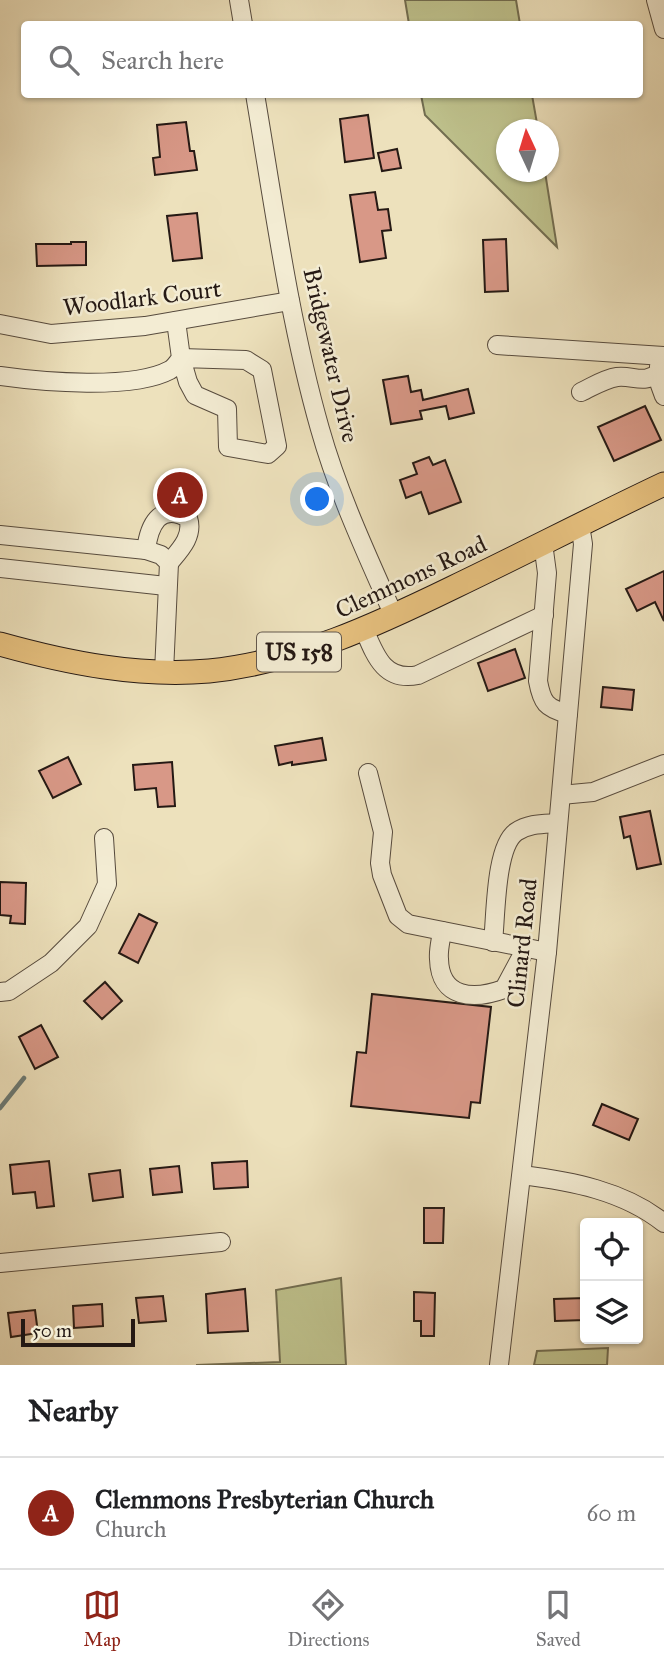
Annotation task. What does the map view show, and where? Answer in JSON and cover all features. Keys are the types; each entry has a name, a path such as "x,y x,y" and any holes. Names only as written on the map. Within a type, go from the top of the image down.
{"main road":[{"name":"Clemmons Road","path":"0,643 69,662 126,670 209,671 272,660 394,617 664,484"}],"street":[{"path":"239,0 242,21"},
{"path":"656,0 664,29"},
{"name":"Bridgewater Drive","path":"256,98 290,301 320,429 356,531 394,617"},
{"name":"Woodlark Court","path":"0,324 51,334 145,326 290,301"},
{"path":"176,321 181,358 195,395 227,409 228,447 268,454 277,446 262,370 246,360 181,358"},
{"path":"497,345 661,361"},
{"path":"0,376 32,381 138,380 172,370 181,358"},
{"path":"581,392 605,380 618,377 643,380 653,377 661,361"},
{"path":"661,361 660,385 664,396"},
{"path":"146,550 148,533 155,520 166,513 181,514 188,518 190,531 181,549 169,563 164,672"},
{"name":"Clinard Road","path":"499,1365 547,952 583,544 580,525"},
{"path":"0,535 146,550 161,555 169,563"},
{"path":"543,543 548,573 538,681 541,698 552,709 568,714"},
{"path":"0,568 166,586"},
{"path":"364,629 377,658 386,669 407,677 418,675 544,615"},
{"path":"561,794 593,792 664,764"},
{"path":"368,773 383,832 380,863 382,875 398,916 408,924 547,952"},
{"path":"493,942 501,859 508,840 517,831 533,825 558,822"},
{"path":"0,992 9,991 51,963 88,926 107,884 104,838"},
{"path":"442,931 439,959 442,975 448,987 464,995 481,997 504,989 526,948"},
{"path":"522,1175 576,1183 596,1189 635,1205 664,1223"},
{"path":"0,1263 221,1242"}],"green space":[{"path":"405,0 516,0 520,21 408,21"},
{"path":"422,98 533,98 536,119 496,119 496,182 547,182 557,247 425,115"},
{"path":"341,1278 346,1365 196,1365 280,1362 276,1290"},
{"path":"608,1348 607,1365 534,1365 537,1351"}],"building":[{"path":"368,115 374,158 345,162 340,119"},
{"path":"186,122 190,151 194,151 197,170 155,175 153,158 160,157 157,125"},
{"path":"397,149 401,168 382,171 378,153"},
{"path":"375,192 378,210 388,209 391,230 382,231 386,258 360,262 350,195"},
{"path":"197,213 202,258 173,261 167,216"},
{"path":"506,239 508,291 485,292 483,240"},
{"path":"86,242 86,265 37,266 36,244"},
{"path":"408,376 411,392 421,390 423,400 468,389 474,413 449,419 446,406 420,411 422,419 391,424 383,380"},
{"path":"645,406 661,440 614,461 598,427"},
{"path":"429,457 433,465 445,460 461,502 429,514 421,492 406,498 400,480 417,474 413,463"},
{"path":"664,571 664,621 655,602 637,611 626,589"},
{"path":"515,649 525,678 488,691 478,663"},
{"path":"603,687 634,690 632,710 601,707"},
{"path":"322,738 326,760 279,765 275,746"},
{"path":"68,757 81,784 53,798 39,771"},
{"path":"172,762 175,806 158,807 156,788 135,790 133,765"},
{"path":"650,811 661,864 637,869 630,836 624,838 620,817"},
{"path":"0,882 26,883 25,924 10,923 11,916 0,915"},
{"path":"139,914 157,923 138,963 119,953"},
{"path":"105,982 122,1001 102,1019 84,1001"},
{"path":"372,994 491,1007 480,1103 471,1102 469,1118 351,1106 357,1052 366,1053"},
{"path":"41,1025 58,1057 35,1069 19,1037"},
{"path":"602,1104 638,1119 629,1140 593,1125"},
{"path":"49,1161 54,1206 37,1208 35,1192 13,1194 10,1165"},
{"path":"247,1161 248,1187 214,1189 212,1163"},
{"path":"179,1166 182,1192 153,1195 150,1169"},
{"path":"120,1170 123,1197 93,1201 89,1174"},
{"path":"424,1208 444,1208 443,1243 424,1243"},
{"path":"245,1289 248,1331 208,1333 206,1294"},
{"path":"414,1292 435,1293 434,1336 421,1336 421,1321 414,1321"},
{"path":"163,1296 166,1321 139,1323 136,1298"},
{"path":"580,1298 580,1320 555,1321 554,1299"},
{"path":"102,1304 103,1326 74,1328 73,1306"},
{"path":"35,1310 38,1333 11,1337 8,1313"}],"waterway":[{"path":"0,1108 24,1078"}],"place":[{"name":"Clemmons Presbyterian Church","path":"180,495"}]}
